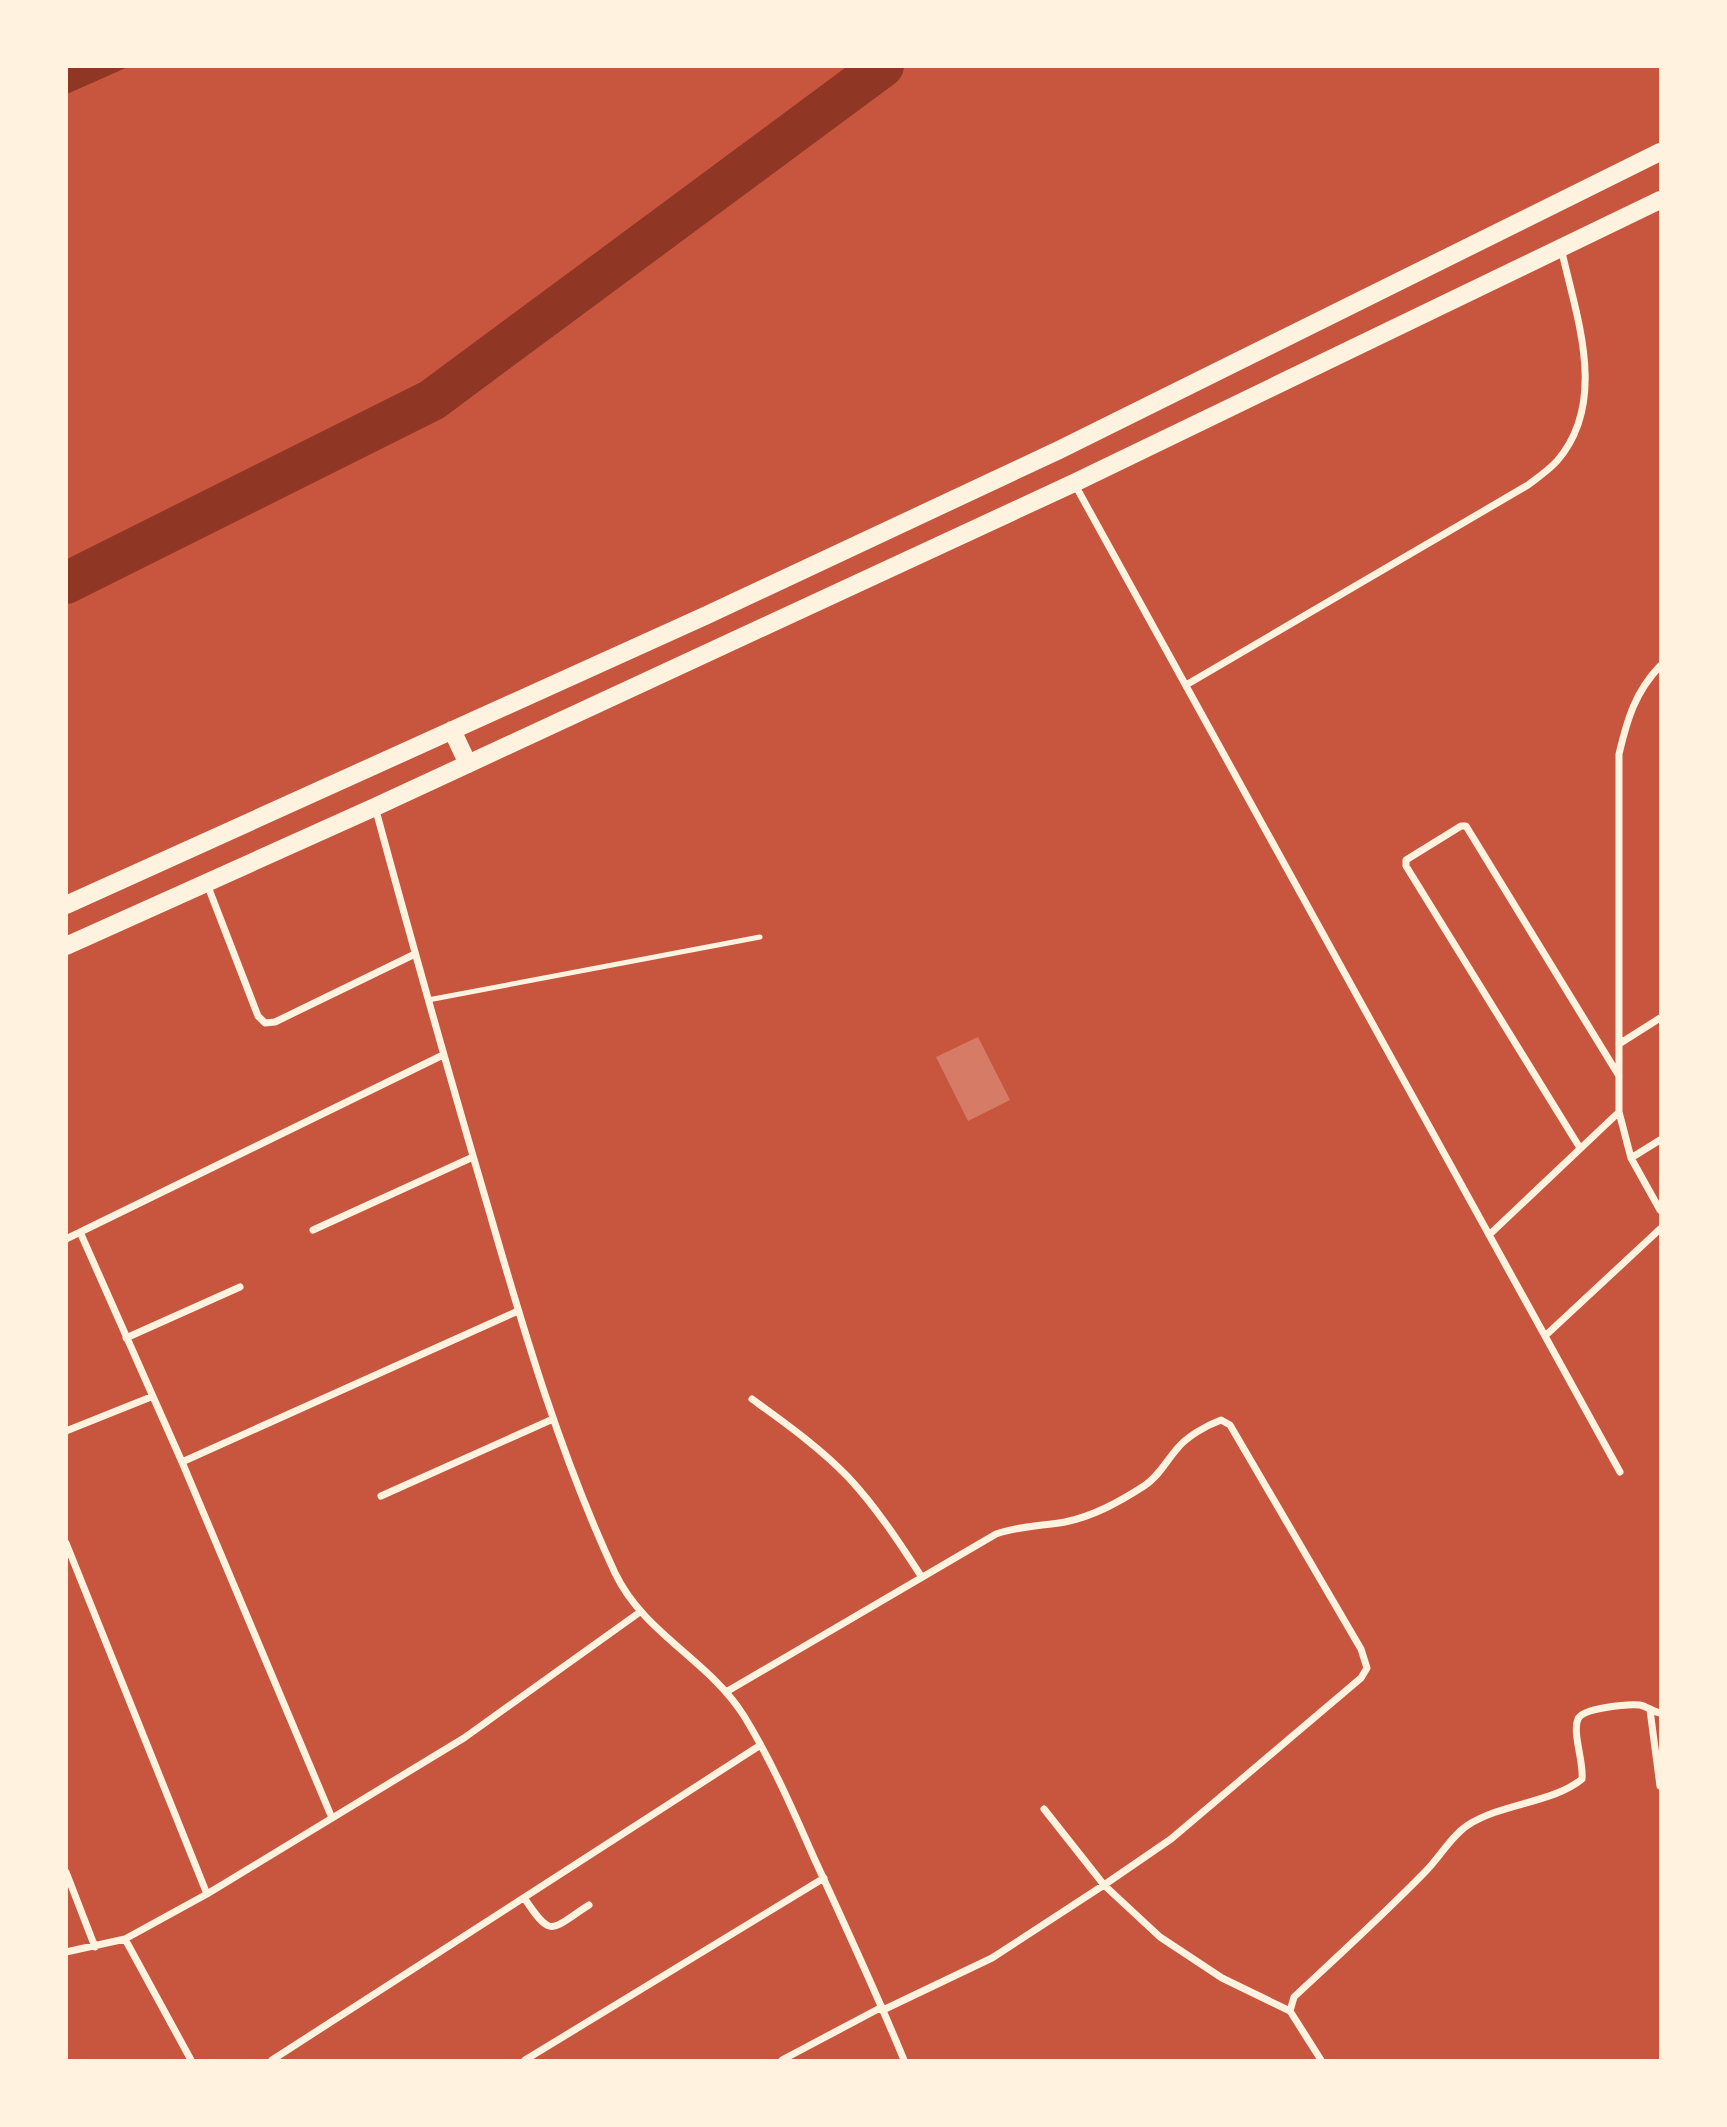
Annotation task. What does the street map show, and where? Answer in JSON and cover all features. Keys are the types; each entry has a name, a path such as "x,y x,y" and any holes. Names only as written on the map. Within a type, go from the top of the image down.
{"main road":[{"path":"66,905 707,615 1059,450 1661,152"},
{"path":"66,946 375,807 1074,483 1661,200"},
{"path":"452,730 468,764"}],"street":[{"path":"1186,685 1528,485 1557,462 1577,431 1587,395 1584,358 1561,248"},
{"path":"1074,483 1620,1472"},
{"path":"1661,666 1639,692 1629,713 1619,754 1619,1112 1631,1158 1657,1196 1661,1210"},
{"path":"375,807 443,1055 518,1311 562,1448 617,1576 640,1612 667,1640 726,1692 743,1715 791,1807 904,2060"},
{"path":"1580,1148 1405,862 1408,857 1461,826 1468,828 1619,1076"},
{"path":"206,883 258,1016 265,1023 275,1023 415,954"},
{"path":"1619,1044 1661,1018"},
{"path":"66,1239 443,1055"},
{"path":"1489,1235 1619,1112"},
{"path":"1631,1158 1661,1140"},
{"path":"313,1230 473,1157"},
{"path":"1545,1336 1661,1229"},
{"path":"80,1232 182,1462 332,1818"},
{"path":"126,1338 240,1287"},
{"path":"182,1462 518,1311"},
{"path":"66,1431 152,1397"},
{"path":"752,1399 802,1436 848,1477 888,1525 921,1576"},
{"path":"381,1496 553,1419"},
{"path":"726,1692 996,1534 1015,1527 1064,1522 1096,1514 1146,1485 1186,1440 1224,1420 1230,1425 1361,1649 1367,1668 1361,1678 1171,1839 1104,1885 992,1958 883,2008 782,2060"},
{"path":"66,1543 207,1894"},
{"path":"66,1952 125,1939 207,1894 464,1738 640,1612"},
{"path":"1290,2011 1294,1997 1424,1873 1446,1850 1457,1833 1485,1815 1564,1790 1582,1779 1583,1769 1576,1728 1581,1715 1595,1709 1642,1705 1661,1713"},
{"path":"1650,1710 1661,1786"},
{"path":"272,2060 759,1746"},
{"path":"1044,1809 1104,1885 1160,1937 1222,1978 1290,2011 1321,2060"},
{"path":"66,1872 95,1947"},
{"path":"525,2060 824,1878"},
{"path":"525,1899 542,1924 548,1927 555,1927 589,1905"},
{"path":"125,1939 191,2060"}],"lane":[{"path":"428,1000 760,937"}],"shaded area":[{"path":"67,66 128,66 128,67 67,94"}],"building":[{"path":"978,1037 1010,1100 968,1121 936,1057"}],"waterway":[{"path":"66,583 432,400 883,66"}]}
